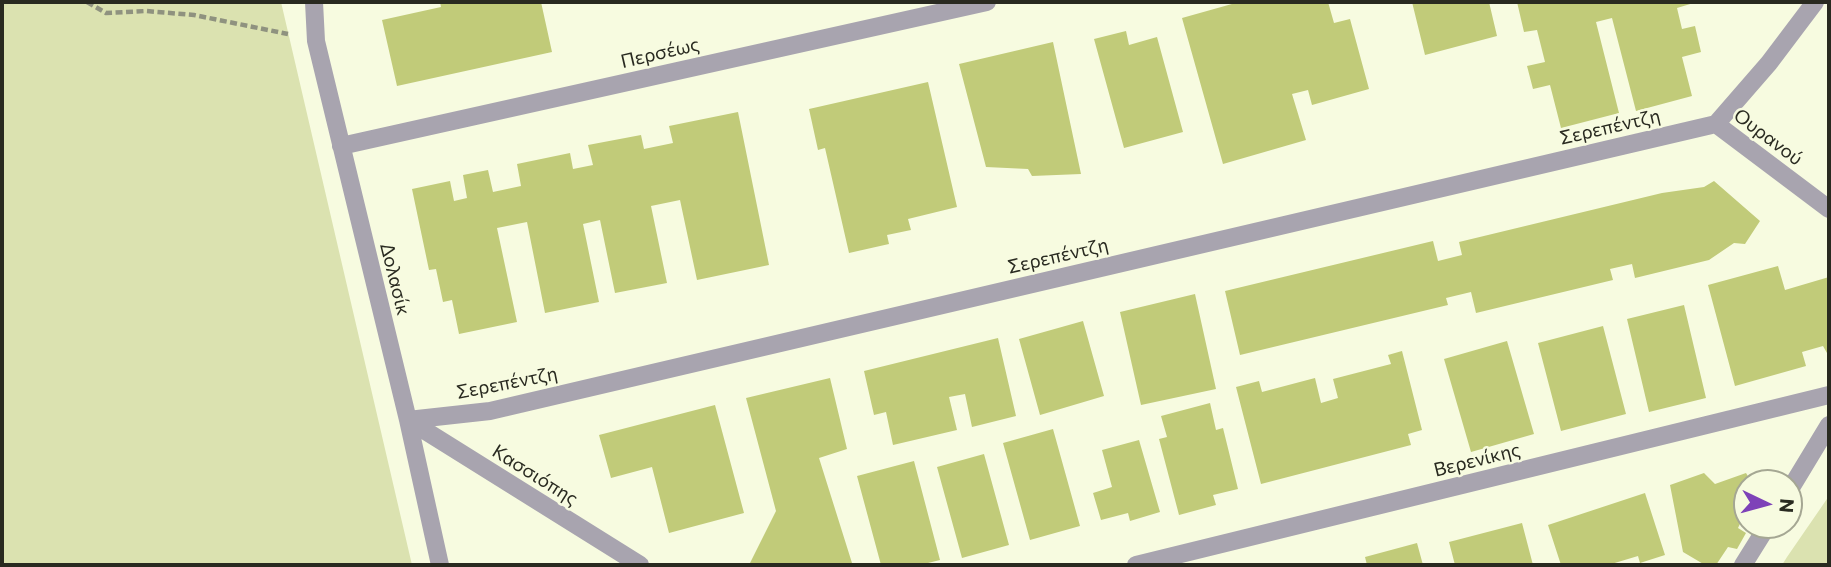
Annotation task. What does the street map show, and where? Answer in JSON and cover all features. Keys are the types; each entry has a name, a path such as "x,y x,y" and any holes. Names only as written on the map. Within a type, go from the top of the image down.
{"street":[{"name":"Δολασίκ","path":"314,2 316,41 408,420 440,565"},
{"name":"Περσέως","path":"341,146 987,2"},
{"path":"1716,124 1769,63 1815,2"},
{"name":"Ουρανού","path":"1716,124 1829,209"},
{"name":"Σερεπέντζη","path":"408,420 490,411 1716,124"},
{"name":"Βερενίκης","path":"1136,565 1829,395"},
{"name":"Κασσιόπης","path":"408,420 640,565"},
{"path":"1802,469 1829,425"},
{"path":"1743,565 1759,539"}],"path":[{"path":"87,2 106,13 146,11 194,15 316,41"}],"green space":[{"path":"2,2 281,2 412,565 2,565"},
{"path":"1829,496 1829,565 1782,565 1799,539 1803,539 1803,534"}],"building":[{"path":"440,2 541,2 552,52 397,86 382,20 441,7"},
{"path":"1239,2 1328,2 1334,23 1350,19 1369,89 1312,105 1308,90 1292,94 1306,140 1223,164 1182,18"},
{"path":"1412,2 1489,2 1497,36 1425,55"},
{"path":"1517,2 1697,2 1677,8 1682,29 1695,26 1701,52 1682,57 1692,96 1636,111 1612,18 1596,22 1619,113 1561,128 1550,85 1533,89 1527,66 1545,62 1537,30 1524,32"},
{"path":"1126,31 1129,45 1157,37 1183,132 1124,148 1094,39"},
{"path":"1053,42 1081,174 1032,176 1028,169 986,167 959,64"},
{"path":"928,82 957,207 908,219 911,230 887,235 889,244 849,253 825,148 818,150 809,109"},
{"path":"738,112 769,265 697,280 680,200 651,206 667,283 615,293 600,220 583,224 599,302 545,313 527,222 497,228 517,322 459,334 452,300 443,302 436,269 429,270 412,189 450,181 454,201 467,198 463,175 488,170 493,192 521,186 517,164 570,153 573,169 593,165 588,145 641,135 644,149 673,143 669,126"},
{"path":"1714,181 1760,221 1745,244 1734,243 1709,260 1635,278 1632,264 1610,269 1613,280 1476,313 1471,292 1446,298 1448,305 1240,355 1225,291 1433,241 1438,261 1462,255 1459,242 1662,193 1704,187"},
{"path":"1778,266 1785,290 1829,277 1829,353 1823,346 1802,352 1806,366 1735,386 1708,285"},
{"path":"1195,294 1216,389 1141,405 1120,312"},
{"path":"1684,305 1706,398 1649,412 1627,319"},
{"path":"1083,321 1104,396 1040,415 1019,339"},
{"path":"1603,326 1626,414 1561,431 1538,343"},
{"path":"998,338 1016,416 972,427 965,394 949,397 957,430 893,445 886,412 874,415 864,371"},
{"path":"1507,341 1534,434 1471,452 1444,359"},
{"path":"1402,351 1422,430 1408,434 1411,445 1261,484 1236,387 1259,381 1262,392 1315,378 1321,403 1338,398 1333,379 1391,364 1388,355"},
{"path":"830,378 847,449 819,458 852,563 749,565 776,511 746,398"},
{"path":"1210,403 1216,430 1223,428 1238,489 1213,495 1216,505 1179,515 1159,439 1167,437 1161,416"},
{"path":"715,405 744,513 669,533 652,467 611,478 599,435"},
{"path":"1053,429 1080,526 1030,540 1003,443"},
{"path":"1139,440 1160,512 1130,521 1128,513 1101,520 1093,493 1112,487 1102,450"},
{"path":"984,454 1009,545 962,558 937,467"},
{"path":"914,461 940,560 920,565 881,565 857,476"},
{"path":"1704,473 1715,484 1733,478 1733,539 1743,539 1737,549 1728,547 1716,565 1705,565 1683,552 1670,485"},
{"path":"1645,493 1665,555 1640,563 1638,556 1608,565 1561,565 1548,525"},
{"path":"1522,523 1533,565 1455,565 1449,542"},
{"path":"1417,543 1423,565 1367,565 1365,557"}]}
